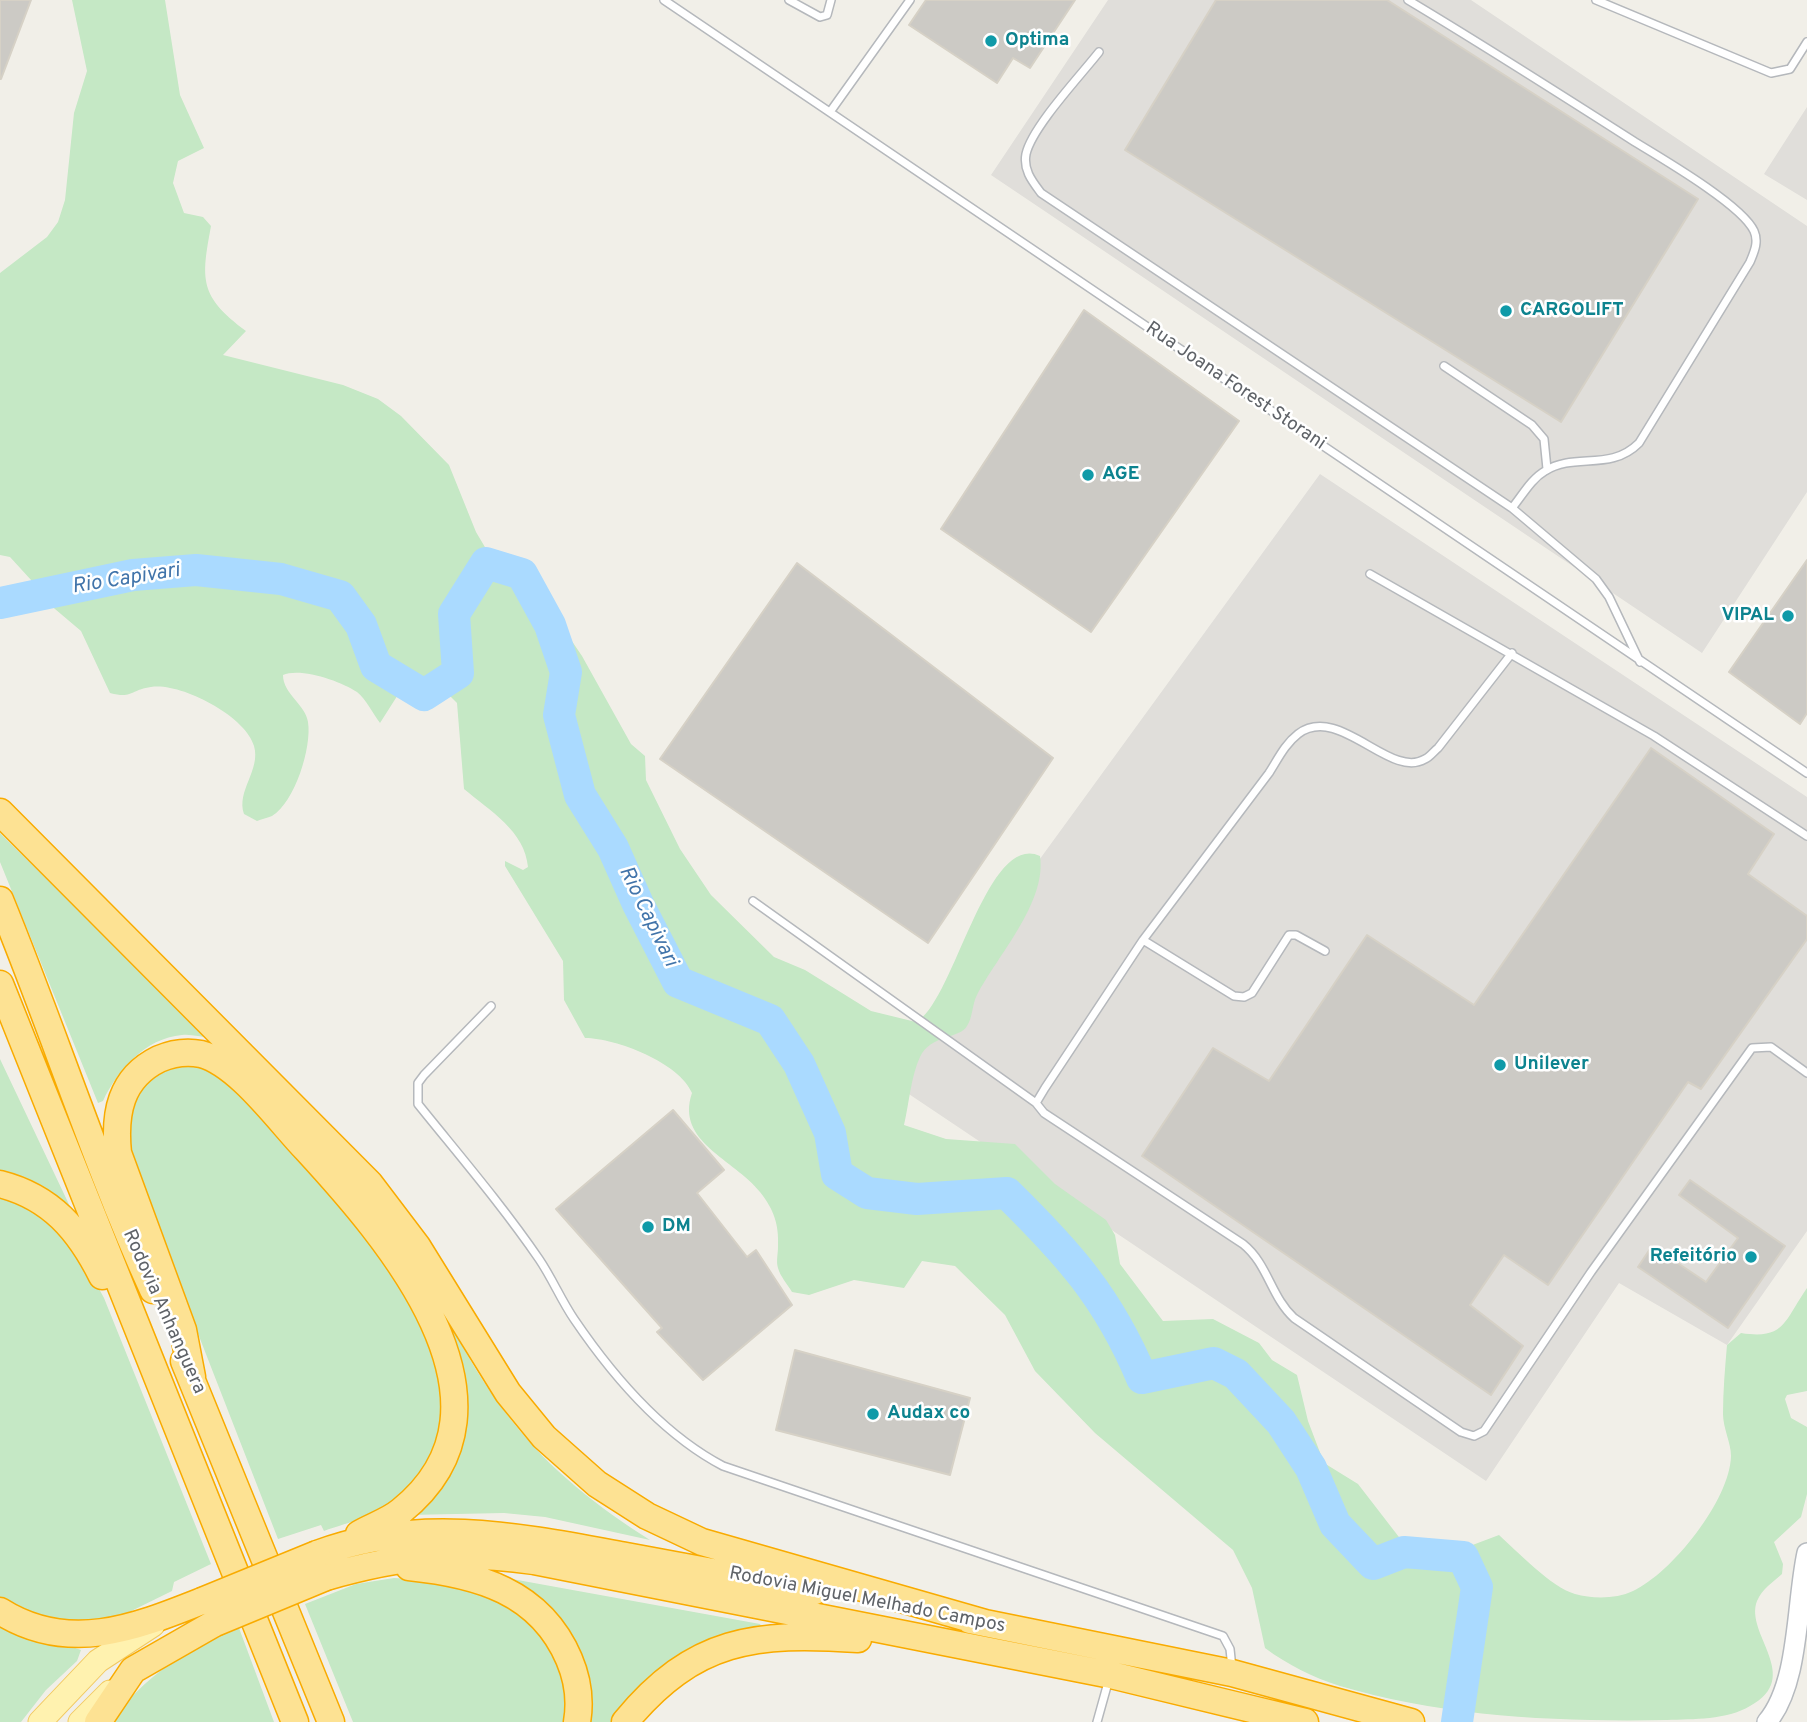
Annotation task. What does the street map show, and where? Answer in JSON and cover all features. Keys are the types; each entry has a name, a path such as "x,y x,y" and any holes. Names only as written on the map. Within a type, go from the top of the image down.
{"highway":[{"path":"0,812 370,1184 417,1246 508,1393 544,1437 578,1469 624,1503 662,1525 702,1542 985,1623"},
{"name":"Rodovia Anhanguera","path":"0,900 31,974 96,1154 192,1377 331,1722"},
{"name":"Rodovia Anhanguera","path":"0,984 133,1312 181,1446 295,1722"},
{"path":"192,1377 183,1330 118,1153 116,1130 123,1091 131,1080 154,1062 190,1052 214,1059 244,1082 363,1211 404,1270 434,1323 447,1353 452,1374 454,1417 450,1438 437,1471 401,1511 344,1544"},
{"path":"0,1184 21,1189 46,1202 70,1223 88,1248 181,1446"},
{"name":"Rodovia Miguel Melhado Campos","path":"321,1566 344,1544 445,1531 502,1534 985,1623 1232,1673 1405,1721"},
{"name":"Rodovia Miguel Melhado Campos","path":"321,1566 373,1563 433,1554 494,1555 1111,1675 1304,1722"},
{"path":"373,1563 438,1570 469,1577 505,1589 536,1609 560,1637 576,1677 580,1705 577,1722"},
{"path":"0,1611 20,1624 47,1633 75,1636 127,1628 202,1601 321,1566"},
{"path":"99,1722 131,1672 162,1651 321,1566"},
{"path":"625,1722 657,1687 679,1671 702,1656 743,1642 790,1636 970,1647"},
{"path":"304,1654 340,1722"},
{"path":"278,1681 288,1722"}],"main road":[{"path":"40,1722 98,1661 173,1612"},
{"path":"80,1722 131,1672"}],"street":[{"path":"1767,1722 1781,1702 1787,1680 1807,1553"}],"lane":[{"path":"789,0 820,17 827,15 831,0"},
{"path":"830,112 910,0"},
{"path":"1408,0 1514,63 1696,180 1746,220 1755,233 1757,246 1750,262 1639,443 1628,454 1612,459 1546,469 1534,479 1512,508"},
{"path":"1597,0 1771,73 1790,69 1807,42"},
{"name":"Rua Joana Forest Storani","path":"669,1 1641,663 1807,773"},
{"path":"1100,52 1036,132 1026,154 1027,174 1041,193 1512,508 1596,579 1609,597 1641,663"},
{"path":"1444,366 1532,425 1544,439 1546,469"},
{"path":"1370,574 1654,736 1807,836"},
{"path":"1036,1103 1143,940 1269,773 1286,745 1300,732 1312,727 1330,727 1406,762 1424,760 1438,748 1512,653"},
{"path":"753,901 1036,1103 1052,1121 1255,1254 1283,1307 1294,1318 1461,1432 1474,1436 1484,1431 1591,1272 1752,1048 1771,1047 1807,1073"},
{"path":"1143,940 1234,996 1244,997 1252,993 1289,935 1296,935 1325,951"},
{"path":"491,1006 418,1083 418,1104 540,1260 572,1316 607,1365 672,1432 698,1453 723,1466 1223,1636 1230,1649 1232,1673"},
{"path":"1097,1722 1111,1675"}],"shaded area":[{"path":"1108,0 1471,0 1807,226 1807,492 1702,653 991,175"},
{"path":"1807,107 1807,200 1764,174"},
{"path":"1320,474 1807,797 1807,1231 1727,1345 1619,1283 1486,1481 882,1076"}],"green space":[{"path":"72,0 165,0 180,95 204,148 178,161 173,183 184,213 203,217 211,226 205,274 212,297 231,319 246,331 223,355 343,385 378,399 401,416 449,465 476,532 495,564 542,597 582,656 631,744 645,756 646,780 680,849 711,895 774,957 805,970 871,1011 916,1022 930,1008 944,985 972,922 1003,869 1021,855 1040,856 1040,874 1029,910 977,995 967,1026 958,1033 931,1044 920,1057 912,1081 904,1125 946,1139 1015,1144 1055,1184 1106,1220 1115,1235 1120,1264 1163,1321 1213,1319 1259,1343 1272,1360 1297,1375 1308,1421 1324,1463 1358,1484 1402,1541 1422,1550 1454,1552 1499,1535 1545,1577 1582,1596 1619,1596 1648,1582 1681,1552 1696,1533 1721,1493 1728,1474 1731,1451 1723,1414 1727,1345 1741,1333 1767,1334 1775,1331 1788,1319 1807,1288 1807,1391 1787,1395 1785,1399 1791,1418 1807,1427 1807,1494 1801,1517 1774,1542 1783,1564 1782,1574 1765,1589 1757,1601 1755,1614 1758,1627 1773,1669 1772,1682 1765,1695 1741,1711 1699,1719 1543,1718 1461,1711 1379,1696 1340,1686 1282,1660 1265,1648 1252,1588 1233,1550 1095,1433 1035,1371 1005,1315 955,1266 922,1261 904,1288 854,1280 809,1295 792,1292 778,1268 778,1231 769,1205 749,1180 699,1137 692,1125 689,1110 692,1093 685,1082 675,1072 646,1054 613,1042 585,1038 564,1000 563,961 505,866 505,861 523,870 528,867 525,854 505,823 464,789 457,703 436,682 401,690 380,723 357,692 350,688 310,674 283,675 287,688 306,716 309,733 307,745 300,773 288,799 272,816 257,821 244,814 242,805 255,755 254,746 239,723 210,703 178,690 151,687 128,695 110,693 81,631 42,598 42,592 10,557 0,555 0,273 47,237 58,222 65,200 74,113 87,71"},
{"path":"0,833 210,1038 182,1035 156,1042 144,1049 124,1068 103,1101 98,1103 0,862"},
{"path":"0,1059 74,1215 0,1175"},
{"path":"177,1063 209,1068 229,1084 326,1186 387,1262 411,1302 430,1344 445,1408 441,1437 424,1470 409,1489 393,1504 374,1514 324,1531 321,1525 278,1539 130,1159 128,1116 144,1083"},
{"path":"0,1196 42,1213 85,1263 104,1298 211,1564 174,1582 172,1591 117,1618 74,1628 0,1602"},
{"path":"417,1265 485,1384 527,1439 576,1486 650,1540 545,1517 504,1513 408,1515 462,1412"},
{"path":"394,1578 462,1587 492,1596 518,1610 539,1629 554,1653 564,1684 566,1722 353,1722 305,1604 356,1584"},
{"path":"512,1579 760,1624 762,1627 615,1722 586,1722"},
{"path":"0,1622 81,1650 77,1661 46,1690 21,1722 0,1722"},
{"path":"239,1628 274,1722 110,1722 137,1691 167,1666 201,1645"}],"building":[{"path":"0,0 31,0 1,79 0,79"},
{"name":"Optima","path":"926,0 1075,0 1030,68 1013,58 997,83 909,25"},
{"name":"CARGOLIFT","path":"1216,0 1387,0 1698,199 1561,422 1125,150"},
{"name":"AGE","path":"1084,310 1239,421 1091,632 941,529"},
{"name":"VIPAL","path":"1807,560 1807,713 1800,724 1729,672"},
{"path":"797,563 1053,758 928,943 660,759"},
{"name":"Unilever","path":"1651,748 1774,834 1748,874 1807,916 1807,939 1701,1089 1688,1082 1548,1285 1504,1255 1470,1305 1523,1346 1491,1395 1142,1156 1213,1048 1269,1081 1367,935 1474,1005"},
{"name":"DM","path":"673,1110 724,1170 697,1193 747,1257 756,1250 792,1305 703,1380 657,1332 662,1328 556,1209"},
{"name":"Refeitório","path":"1690,1180 1785,1246 1728,1328 1638,1267 1652,1246 1706,1282 1738,1238 1679,1195"},
{"name":"Audax co","path":"795,1350 970,1398 950,1475 776,1430"}],"waterway":[{"name":"Rio Capivari","path":"0,603 133,575 196,570 281,579 340,596 361,625 376,666 424,695 458,673 454,614 486,563 522,574 550,625 566,672 559,715 580,795 613,848 678,982 770,1020 799,1064 830,1133 837,1174 867,1193 917,1199 1007,1193 1085,1278 1115,1323 1142,1378 1214,1363 1236,1374 1281,1422 1311,1468 1335,1524 1373,1564 1404,1552 1463,1557 1477,1587 1457,1722"}],"place":[{"name":"Optima","path":"991,41"},
{"name":"CARGOLIFT","path":"1506,311"},
{"name":"AGE","path":"1088,475"},
{"name":"VIPAL","path":"1788,616"},
{"name":"Unilever","path":"1500,1065"},
{"name":"DM","path":"648,1227"},
{"name":"Refeitório","path":"1751,1257"},
{"name":"Audax co","path":"873,1414"}]}
